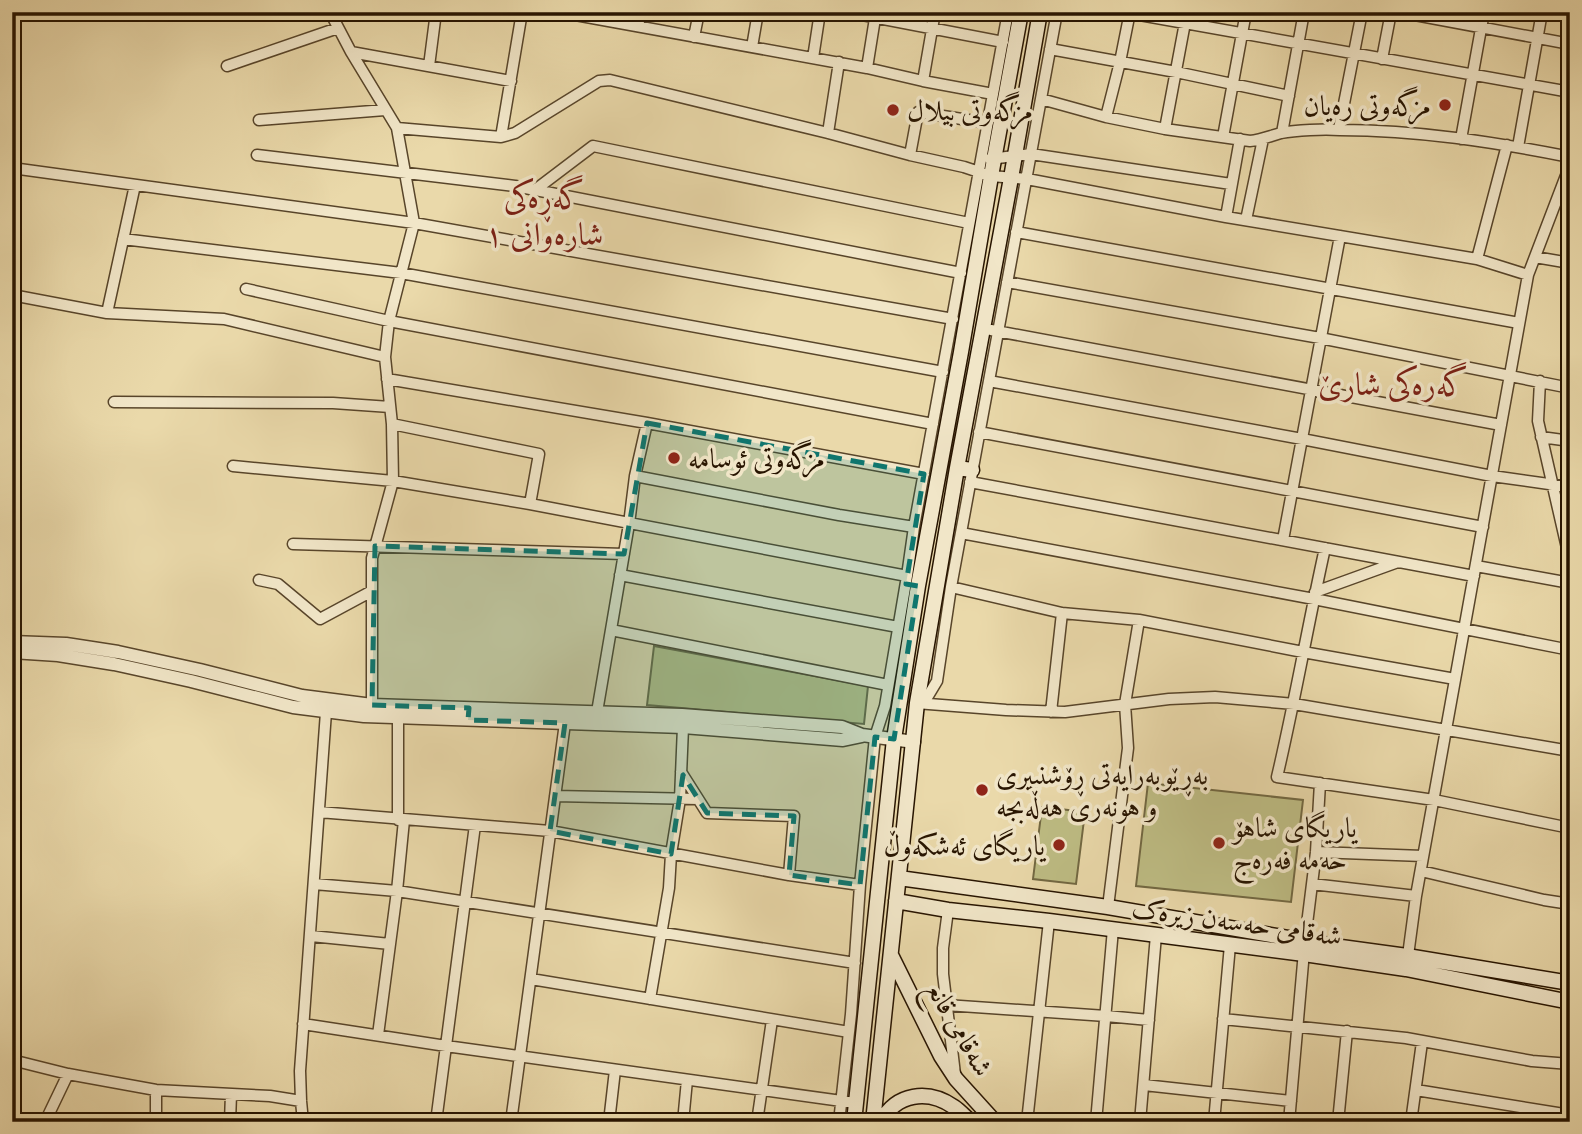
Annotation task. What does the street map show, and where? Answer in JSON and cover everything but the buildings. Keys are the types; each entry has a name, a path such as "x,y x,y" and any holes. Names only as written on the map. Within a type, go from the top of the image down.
{"main road":[{"path":"854,1122 848,1102 900,702 910,582 985,174 1021,12"},
{"path":"873,1122 917,703 1040,12"},
{"path":"957,468 971,476"},
{"name":"شەقامی حەسەن زیرەک","path":"899,878 1108,907 1304,947 1570,983"},
{"name":"شەقامی حەسەن زیرەک","path":"897,901 948,910 1230,945 1304,947"},
{"name":"شەقامی قانع","path":"891,954 940,1055 956,1079 995,1122"},
{"name":"شەقامی حەسەن زیرەک","path":"1407,962 1570,1002"},
{"name":"شەقامی قانع","path":"881,1122 893,1105 908,1098 929,1096 952,1106 971,1122"}],"street":[{"path":"330,12 397,128 414,223 389,321 385,357 392,424 393,481 372,558 372,705"},
{"path":"429,66 436,12"},
{"path":"501,137 523,12"},
{"path":"558,12 839,62 993,94"},
{"path":"638,26 641,12"},
{"path":"695,37 699,12"},
{"path":"752,47 758,12"},
{"path":"813,58 820,12"},
{"path":"847,12 875,15 1003,42"},
{"path":"923,81 935,12"},
{"path":"988,159 987,123 1008,12"},
{"path":"917,703 928,696 937,681 951,587 1057,12"},
{"path":"1165,129 1187,12"},
{"path":"1223,137 1246,12"},
{"path":"1282,133 1304,12"},
{"path":"1339,130 1363,12"},
{"path":"1382,59 1391,12"},
{"path":"1399,12 1570,44"},
{"path":"1461,139 1484,12"},
{"path":"1476,259 1529,86 1542,12"},
{"path":"1106,117 1120,62 1127,13 1570,92"},
{"path":"867,68 875,15"},
{"path":"228,66 338,28"},
{"path":"1050,49 1289,96"},
{"path":"351,52 510,81"},
{"path":"828,133 839,62"},
{"path":"397,128 501,137 515,133 604,80 828,133 985,174 1476,259 1528,275"},
{"path":"1041,99 1106,117 1165,129 1250,141 1282,133 1339,130 1434,135 1570,157"},
{"path":"260,120 385,110"},
{"path":"910,155 918,111 987,123"},
{"path":"1226,217 1240,139"},
{"path":"1247,220 1263,139"},
{"path":"535,190 593,146 970,223"},
{"path":"964,167 988,159 1031,154 1231,184"},
{"path":"257,155 515,186 961,273"},
{"path":"1407,962 1423,856 1528,275 1570,165"},
{"path":"12,168 414,223 953,319"},
{"path":"838,1122 848,1102 849,1032 868,736 883,717 898,627 910,582 914,527 943,372 954,351 953,319 970,223 985,174"},
{"path":"107,313 135,185"},
{"path":"1016,232 1519,323"},
{"path":"1283,540 1340,236"},
{"path":"123,239 401,273 943,372"},
{"path":"1535,257 1570,263"},
{"path":"1007,282 1320,338 1570,388"},
{"path":"246,289 389,321 933,424"},
{"path":"12,295 107,313 224,319 385,357"},
{"path":"983,329 1501,425"},
{"path":"387,379 924,474"},
{"path":"989,381 1492,476 1570,487"},
{"path":"1540,381 1538,421 1570,561"},
{"path":"114,402 333,403 390,407"},
{"path":"597,712 635,476 647,423"},
{"path":"392,424 539,454 530,504"},
{"path":"979,432 1483,527"},
{"path":"1541,437 1570,441"},
{"path":"233,466 393,481 530,504 910,582"},
{"path":"635,476 914,527"},
{"path":"971,476 1399,562 1570,583"},
{"path":"961,533 1315,596 1570,650"},
{"path":"293,544 624,555"},
{"path":"1325,548 1277,777 1434,800 1570,828"},
{"path":"1315,596 1399,562"},
{"path":"620,575 898,627"},
{"path":"259,580 278,584 320,619 372,591"},
{"path":"951,587 1062,613 1139,620 1455,679"},
{"path":"1051,712 1062,613"},
{"path":"1108,907 1128,748 1125,704 1139,620"},
{"path":"611,630 888,685"},
{"path":"12,642 66,644 123,653 302,696 372,705 565,723 683,727 843,740 868,736"},
{"path":"12,652 58,655 114,664 293,707 364,716 597,712 682,715 842,727 868,736 914,742"},
{"path":"900,702 1065,712 1169,699 1214,698 1294,705 1570,751"},
{"path":"326,712 300,1071 303,1120 329,1122"},
{"path":"378,1035 397,891 401,820 398,717"},
{"path":"511,1122 565,723"},
{"path":"650,999 680,799 683,727"},
{"path":"681,772 707,813 793,816 789,875"},
{"path":"1289,1122 1304,947 1316,852 1320,783"},
{"path":"555,796 698,799"},
{"path":"319,812 550,831 789,875 860,885"},
{"path":"436,1122 475,825"},
{"path":"1316,852 1423,856"},
{"path":"1421,871 1570,904"},
{"path":"314,884 397,891 855,963"},
{"path":"1312,884 1416,896"},
{"path":"948,910 943,974 956,1079"},
{"path":"1027,1122 1049,921"},
{"path":"1096,1122 1113,929"},
{"path":"1140,1122 1156,935"},
{"path":"311,936 390,944"},
{"path":"1214,1122 1230,945"},
{"path":"531,979 849,1032"},
{"path":"946,1005 1149,1020"},
{"path":"1223,1019 1347,1031 1532,1061 1570,1064"},
{"path":"757,1122 772,1020"},
{"path":"303,1024 848,1102"},
{"path":"1338,1122 1347,1031"},
{"path":"1411,1122 1422,1042"},
{"path":"12,1060 156,1090 270,1096 301,1101"},
{"path":"609,1122 615,1070"},
{"path":"46,1122 68,1073"},
{"path":"683,1122 687,1080"},
{"path":"1144,1085 1291,1101"},
{"path":"156,1090 156,1122"},
{"path":"1416,1090 1570,1115"},
{"path":"230,1122 231,1094"}],"highlighted area":[{"path":"647,423 924,474 906,584 918,586 894,739 875,737 860,885 789,875 794,816 707,813 683,775 671,854 550,831 565,723 468,720 469,708 372,705 375,546 624,554"}],"shaded area":[{"path":"654,646 868,686 864,724 647,705"},
{"name":"یاریگای شاهۆ حەمە فەرەج","path":"1148,783 1303,800 1291,902 1136,886"},
{"name":"یاریگای ئەشکەوڵ","path":"1042,807 1085,812 1076,884 1033,879"}],"place":[{"name":"مزگەوتی رەیان","path":"1445,105"},
{"name":"مزگەوتی بیلال","path":"893,110"},
{"name":"مزگەوتی ئوسامە","path":"674,458"},
{"name":"بەڕێوبەرایەتی ڕۆشنبیری و هونەری هەڵەبجە","path":"982,790"},
{"name":"یاریگای شاهۆ حەمە فەرەج","path":"1219,843"},
{"name":"یاریگای ئەشکەوڵ","path":"1059,845"}],"district":[{"name":"گەڕەکی شارەوانی ١","path":"544,216"},
{"name":"گەرەکی شارێ","path":"1393,384"}]}
